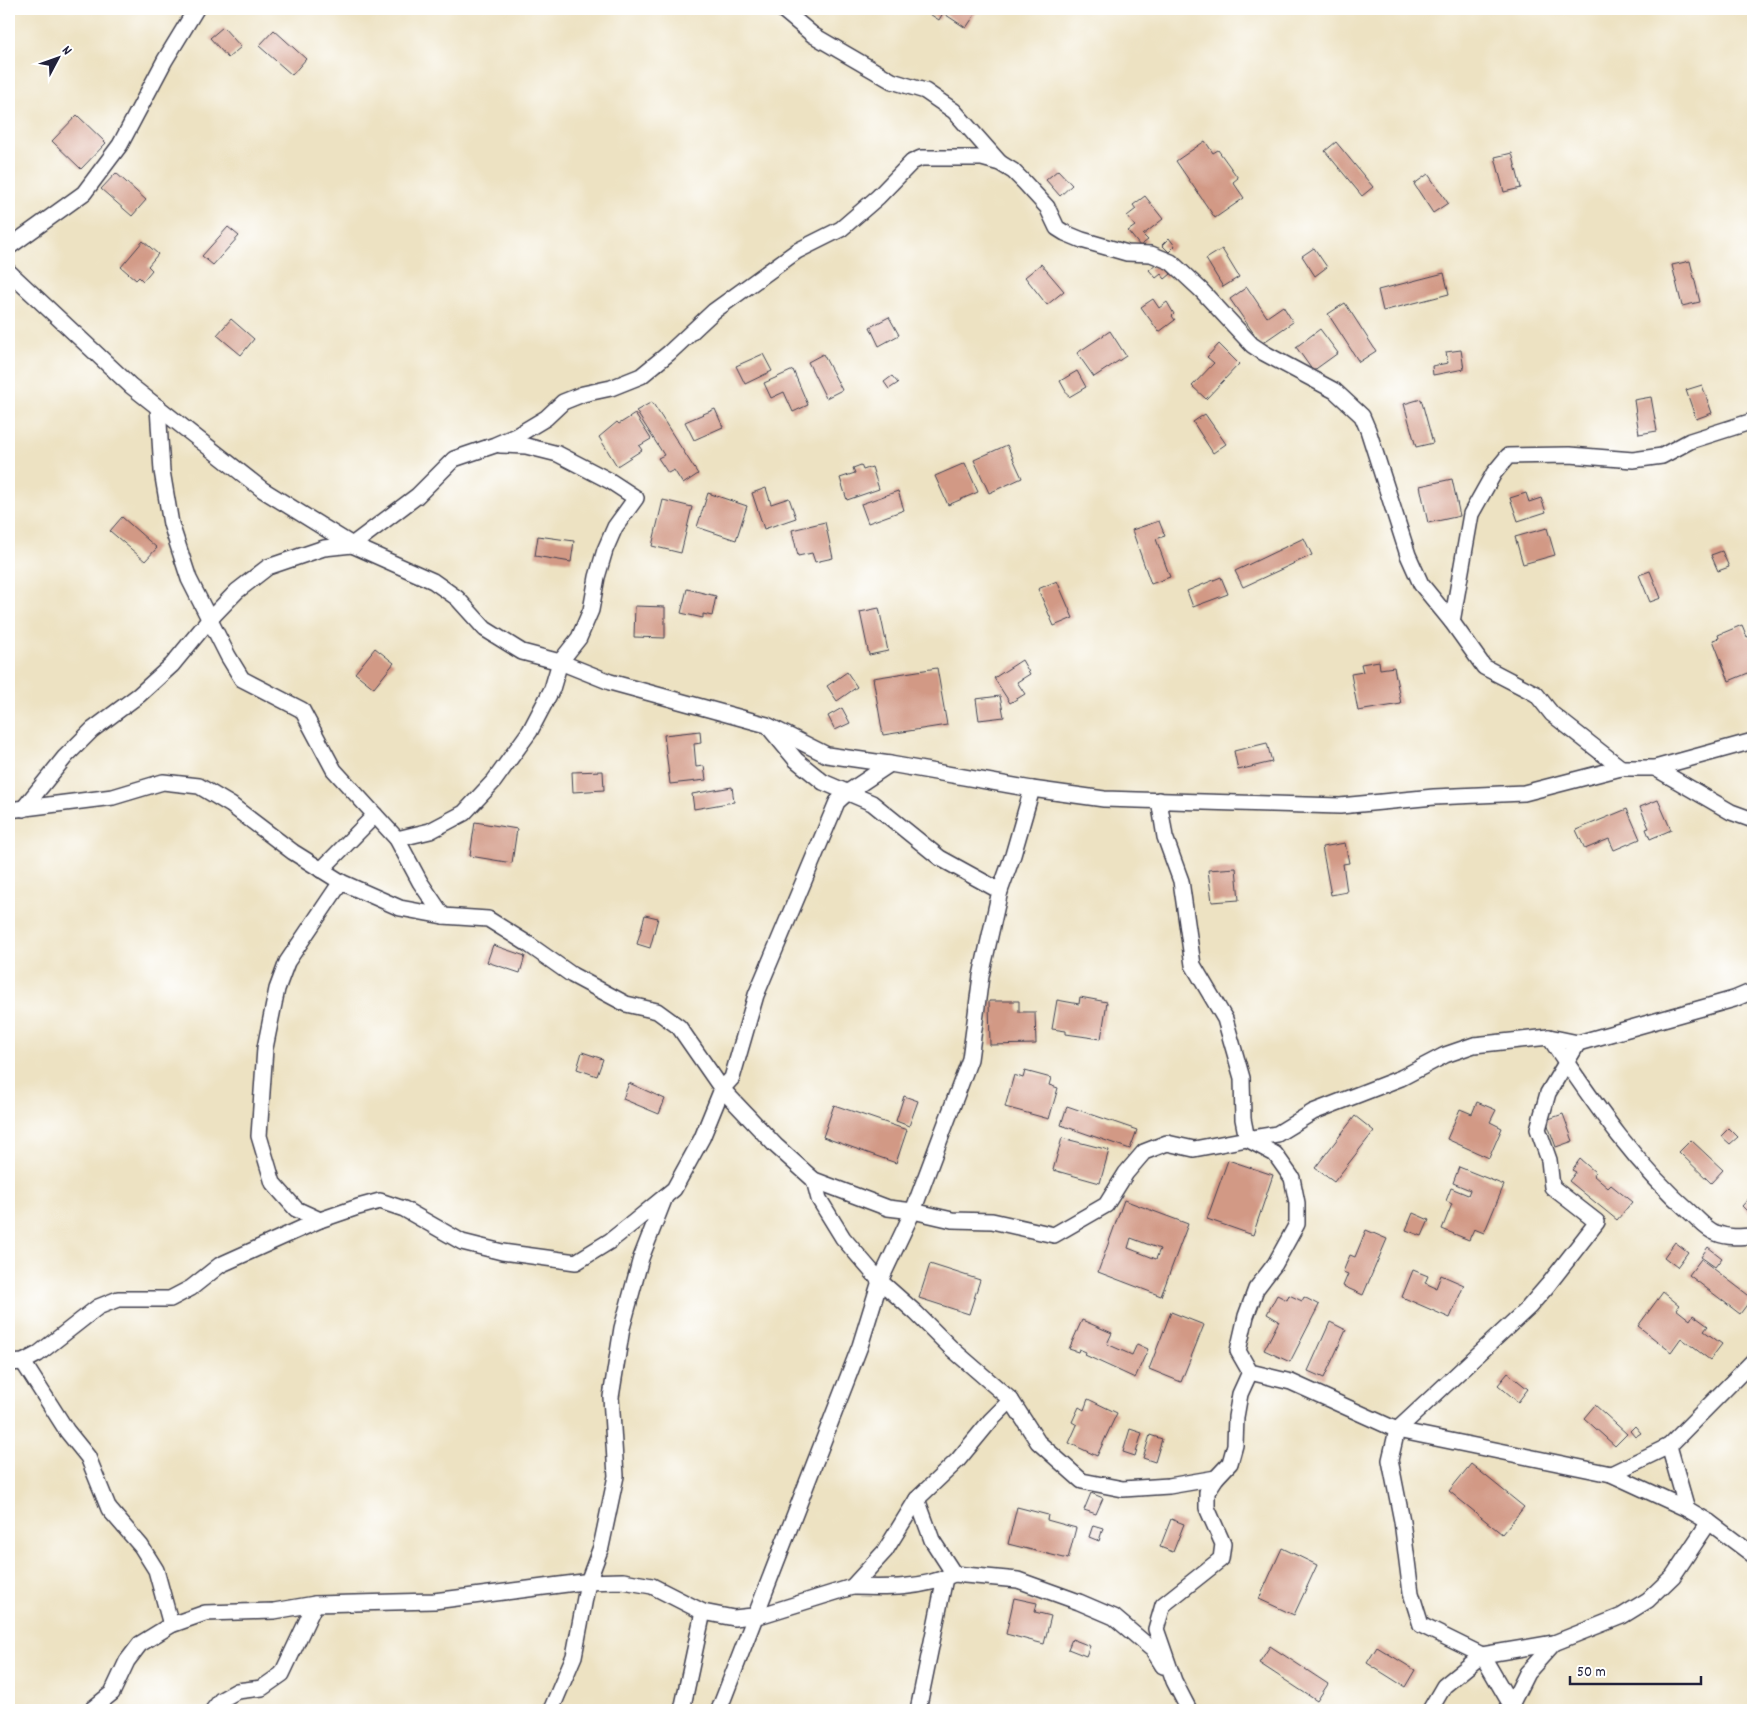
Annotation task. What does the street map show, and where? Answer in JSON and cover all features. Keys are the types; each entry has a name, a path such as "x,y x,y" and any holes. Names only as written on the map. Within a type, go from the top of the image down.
{"street":[{"path":"9,247 84,193 120,145 165,60 196,9"},
{"path":"782,9 813,35 892,81 925,91 954,111 1000,163"},
{"path":"16,810 64,757 92,730 139,695 172,665 209,620 237,591 268,566 324,548 352,545 417,496 454,459 516,436 546,418 563,402 583,394 611,388 641,376 714,311 797,251 841,229 878,197 912,162 921,158 942,157 982,158 1000,163 1013,171 1047,207 1057,228 1082,240 1127,253 1152,254 1171,262 1201,290 1252,345 1264,354 1335,391 1362,416 1408,555 1421,584 1452,622 1484,667 1536,694 1552,714 1621,768"},
{"path":"9,272 131,386 263,490 352,545 433,582 457,598 485,629 522,652 560,662 610,682 767,725 826,755 1104,799 1340,806 1434,797 1524,794 1621,768 1655,768 1753,741"},
{"path":"158,407 162,471 171,524 189,579 228,656 242,679 302,710 334,770 397,839 420,882 442,916"},
{"path":"1452,622 1471,514 1494,473 1508,456 1570,455 1633,460 1662,456 1690,441 1753,421"},
{"path":"397,839 430,831 464,813 494,781 530,731 552,689 560,662 579,638 591,610 597,577 605,550 615,527 636,498 610,481 558,454 526,446 495,445"},
{"path":"767,725 796,760 823,782 872,802 940,858 1000,891"},
{"path":"171,1625 156,1570 141,1546 109,1509 88,1457 16,1362 38,1354 98,1307 118,1299 170,1299 191,1288 220,1265 320,1220 358,1206 380,1201 404,1209 462,1242 502,1252 576,1262 610,1241 674,1189 702,1138 722,1088 732,1078 756,996 837,802 848,792 890,764"},
{"path":"1655,768 1731,812 1753,820"},
{"path":"16,810 113,797 163,782 198,786 232,805 293,852 341,882 400,908 442,916 488,919 572,975 626,1004 656,1012 679,1027 722,1088 775,1145 814,1180 888,1208 913,1210 952,1220 992,1221 1054,1235 1106,1205 1126,1172 1144,1152 1167,1144 1194,1149 1277,1134 1313,1112 1401,1078 1445,1056 1474,1045 1549,1037 1578,1043 1753,992"},
{"path":"719,1710 860,1346 880,1281 913,1210 970,1059 981,976 1000,891 1013,855 1032,789"},
{"path":"1159,800 1165,837 1181,881 1193,964 1225,1019 1242,1078 1243,1119 1247,1139 1274,1154 1292,1178 1297,1203 1297,1224 1275,1264 1256,1290 1246,1316 1238,1351 1250,1372 1291,1382 1398,1430 1611,1474 1687,1509 1709,1522 1753,1555"},
{"path":"321,870 375,815"},
{"path":"320,1220 296,1209 273,1183 259,1136 265,1048 277,989 287,962 341,882"},
{"path":"1549,1037 1602,1115 1645,1167 1677,1201 1714,1233 1736,1238 1753,1236"},
{"path":"1512,1708 1482,1655 1421,1625 1411,1593 1402,1521 1390,1460 1398,1430 1529,1306 1548,1285 1597,1222 1552,1187 1549,1160 1538,1129 1548,1092 1578,1043"},
{"path":"814,1180 819,1199 843,1238 880,1281 951,1348 1011,1400 1038,1442 1082,1481 1123,1489 1169,1486 1216,1478"},
{"path":"551,1710 574,1656 588,1582 601,1547 616,1476 612,1397 622,1328 641,1258 666,1196"},
{"path":"1611,1474 1670,1446 1753,1361"},
{"path":"1174,1681 1156,1629 1163,1605 1221,1558 1223,1544 1207,1508 1207,1492 1216,1478 1230,1463 1235,1445 1236,1418 1240,1394 1250,1372"},
{"path":"852,1586 885,1551 917,1499 958,1460 991,1420 1011,1400"},
{"path":"1670,1446 1687,1509"},
{"path":"917,1499 932,1540 950,1576 918,1710"},
{"path":"1430,1710 1444,1686 1482,1655 1554,1643 1622,1616 1648,1600 1673,1576 1709,1522"},
{"path":"91,1710 112,1693 128,1661 140,1644 171,1625 205,1613 274,1611 315,1604 434,1601 588,1582 623,1581 652,1586 703,1612 734,1618 755,1616 852,1586 886,1588 922,1583 950,1576 1018,1580 1114,1617 1153,1650 1174,1681 1189,1710"},
{"path":"213,1710 221,1700 238,1691 262,1688 282,1674 315,1604"},
{"path":"682,1710 703,1612"},
{"path":"1512,1708 1528,1673 1554,1643"}],"building":[{"path":"922,9 978,10 966,28 943,13 939,20"},
{"path":"223,27 241,47 228,58 210,38"},
{"path":"274,30 306,59 292,75 259,46"},
{"path":"77,115 106,143 81,169 52,141"},
{"path":"1205,141 1213,153 1218,150 1238,178 1233,182 1244,198 1215,218 1176,161"},
{"path":"1336,142 1373,187 1362,196 1325,151"},
{"path":"1512,153 1521,188 1504,192 1495,157"},
{"path":"1058,170 1072,185 1060,196 1046,180"},
{"path":"116,173 146,200 132,216 101,189"},
{"path":"1428,174 1448,203 1433,213 1414,184"},
{"path":"1145,196 1163,219 1143,235 1148,240 1140,246 1128,231 1135,226 1127,216 1136,209 1133,205"},
{"path":"228,227 239,236 213,265 202,256"},
{"path":"1169,238 1175,246 1169,252 1162,245"},
{"path":"143,241 158,254 148,266 152,270 143,281 139,277 136,280 121,267"},
{"path":"1314,248 1327,267 1315,276 1302,256"},
{"path":"1222,249 1239,277 1223,287 1206,259"},
{"path":"1159,261 1171,274 1165,279 1161,274 1156,278 1149,270"},
{"path":"1690,261 1700,302 1682,306 1672,265"},
{"path":"1041,264 1064,291 1047,305 1025,277"},
{"path":"1444,273 1449,294 1383,311 1378,290"},
{"path":"1247,287 1267,317 1283,306 1293,322 1261,344 1230,299"},
{"path":"1153,299 1159,308 1167,302 1174,314 1172,316 1175,320 1159,332 1141,307"},
{"path":"1345,303 1376,351 1359,362 1328,314"},
{"path":"889,317 899,335 879,346 870,327"},
{"path":"231,319 254,339 241,355 217,335"},
{"path":"1320,329 1338,353 1313,371 1296,347"},
{"path":"1110,331 1126,356 1094,377 1077,353"},
{"path":"1219,344 1239,364 1206,399 1192,386 1214,363 1207,357"},
{"path":"1461,350 1464,369 1433,375 1432,366 1448,363 1446,352"},
{"path":"763,354 772,371 745,384 736,366"},
{"path":"823,354 842,390 826,398 808,362"},
{"path":"793,370 808,405 793,412 784,392 771,398 764,383"},
{"path":"1077,371 1086,387 1069,397 1060,381"},
{"path":"892,376 898,383 889,389 884,382"},
{"path":"1702,385 1712,413 1696,419 1686,390"},
{"path":"1651,397 1657,431 1639,434 1634,400"},
{"path":"1421,399 1433,443 1416,447 1404,404"},
{"path":"652,402 698,474 683,484 674,470 668,473 658,458 664,455 636,411"},
{"path":"715,409 723,427 694,440 685,422"},
{"path":"635,414 651,439 639,446 642,450 617,466 599,437 617,422 619,424"},
{"path":"1205,414 1226,444 1213,453 1193,422"},
{"path":"1007,445 1022,478 989,493 974,460"},
{"path":"965,463 978,492 948,505 935,476"},
{"path":"861,465 863,470 872,467 879,489 847,500 840,478 855,473 853,468"},
{"path":"1452,479 1460,516 1428,523 1420,486"},
{"path":"766,488 771,504 789,498 796,518 764,529 752,493"},
{"path":"898,491 904,510 868,523 861,504"},
{"path":"708,493 747,506 736,540 697,527"},
{"path":"1526,493 1529,502 1541,498 1546,512 1518,521 1510,498"},
{"path":"663,500 692,507 681,553 652,546"},
{"path":"122,517 157,548 145,561 110,531"},
{"path":"1159,521 1165,536 1156,539 1170,577 1151,584 1132,530"},
{"path":"825,522 833,558 815,562 812,553 798,556 792,530"},
{"path":"1547,528 1555,555 1523,564 1515,537"},
{"path":"538,536 574,541 571,562 535,556"},
{"path":"1304,538 1312,555 1243,587 1235,571"},
{"path":"1722,551 1729,567 1718,571 1711,555"},
{"path":"1650,571 1661,598 1650,602 1639,575"},
{"path":"1221,577 1228,594 1193,607 1187,591"},
{"path":"1057,581 1073,618 1054,626 1038,589"},
{"path":"687,589 716,596 712,616 703,614 703,618 681,613"},
{"path":"635,606 665,607 665,638 634,637"},
{"path":"879,608 888,651 869,655 860,612"},
{"path":"1742,625 1747,637 1753,635 1753,671 1729,681 1713,640 1719,638 1718,635"},
{"path":"375,648 394,663 374,688 355,673"},
{"path":"1022,660 1030,674 1017,682 1025,694 1010,703 994,678"},
{"path":"1379,661 1380,669 1394,667 1401,704 1358,711 1351,674 1363,672 1361,664"},
{"path":"937,668 947,725 883,735 873,678"},
{"path":"847,672 857,687 837,701 827,686"},
{"path":"1000,696 1004,717 979,720 976,699"},
{"path":"842,708 850,723 835,730 828,716"},
{"path":"700,731 701,743 694,744 696,767 704,766 706,780 670,784 664,735"},
{"path":"1267,743 1272,762 1238,770 1234,751"},
{"path":"603,771 604,790 573,792 572,772"},
{"path":"732,787 734,802 694,809 692,794"},
{"path":"1658,800 1671,830 1650,839 1646,829 1649,828 1640,807"},
{"path":"1627,809 1640,839 1614,850 1609,839 1585,849 1576,830"},
{"path":"475,822 517,829 512,863 470,856"},
{"path":"1345,843 1349,863 1343,864 1347,892 1331,895 1322,847"},
{"path":"1236,868 1239,900 1212,902 1208,870"},
{"path":"645,915 658,918 650,948 637,944"},
{"path":"493,945 525,956 520,973 487,962"},
{"path":"1080,997 1107,1002 1101,1039 1066,1034 1066,1031 1052,1029 1057,1000 1079,1004"},
{"path":"989,1001 1019,1001 1019,1012 1035,1012 1036,1044 990,1045"},
{"path":"582,1052 603,1059 597,1076 577,1069"},
{"path":"1025,1071 1051,1078 1049,1085 1058,1088 1049,1119 1005,1107 1014,1075 1023,1078"},
{"path":"629,1083 665,1099 659,1114 623,1099"},
{"path":"904,1096 918,1101 909,1126 896,1121"},
{"path":"1477,1102 1496,1110 1490,1122 1502,1128 1489,1158 1447,1139 1460,1109 1472,1114"},
{"path":"834,1105 907,1130 896,1163 823,1137"},
{"path":"1067,1106 1137,1130 1130,1149 1061,1125"},
{"path":"1563,1114 1573,1141 1556,1147 1546,1120"},
{"path":"1355,1116 1374,1131 1334,1182 1315,1168"},
{"path":"1729,1128 1738,1137 1730,1144 1721,1136"},
{"path":"1062,1138 1109,1150 1100,1183 1053,1170"},
{"path":"1691,1140 1723,1170 1711,1183 1679,1152"},
{"path":"1580,1159 1595,1172 1593,1175 1608,1188 1611,1185 1632,1202 1617,1220 1569,1181 1576,1172 1572,1170"},
{"path":"1228,1160 1273,1175 1253,1235 1207,1219"},
{"path":"1459,1167 1504,1185 1484,1233 1474,1229 1469,1240 1442,1229 1452,1204 1446,1201 1451,1188 1468,1195 1470,1190 1453,1183"},
{"path":"1753,1194 1753,1217 1742,1206"},
{"path":"1124,1200 1188,1224 1161,1296 1098,1272","holes":["1131,1238 1160,1249 1156,1259 1128,1248"]},
{"path":"1413,1213 1429,1220 1422,1236 1406,1230"},
{"path":"1366,1230 1387,1239 1363,1295 1343,1286 1348,1274 1343,1272 1350,1255 1355,1257"},
{"path":"1675,1242 1688,1252 1677,1267 1664,1257"},
{"path":"1708,1247 1722,1258 1715,1267 1701,1257"},
{"path":"1701,1259 1752,1298 1740,1314 1689,1275"},
{"path":"930,1264 980,1280 969,1314 919,1298"},
{"path":"1413,1270 1428,1276 1425,1283 1436,1288 1441,1275 1464,1285 1450,1318 1402,1297"},
{"path":"1663,1292 1679,1305 1676,1309 1690,1320 1693,1315 1708,1326 1704,1331 1722,1344 1710,1360 1681,1338 1671,1352 1638,1326"},
{"path":"1277,1295 1287,1300 1289,1295 1302,1301 1304,1297 1319,1305 1290,1362 1264,1350 1279,1321 1267,1314"},
{"path":"1171,1312 1204,1325 1181,1382 1149,1369"},
{"path":"1082,1320 1112,1333 1107,1344 1132,1355 1137,1344 1148,1349 1135,1378 1085,1355 1086,1352 1079,1349 1078,1352 1069,1349"},
{"path":"1330,1322 1346,1330 1324,1378 1308,1371"},
{"path":"1508,1373 1528,1389 1518,1402 1498,1385"},
{"path":"1088,1399 1117,1413 1097,1456 1069,1443 1077,1425 1072,1422 1079,1407 1084,1410"},
{"path":"1595,1405 1627,1434 1615,1446 1584,1418"},
{"path":"1635,1426 1641,1433 1635,1437 1630,1431"},
{"path":"1130,1429 1142,1433 1135,1456 1123,1452"},
{"path":"1150,1435 1162,1439 1155,1462 1143,1458"},
{"path":"1471,1464 1524,1507 1502,1534 1449,1491"},
{"path":"1091,1493 1103,1498 1096,1514 1084,1510"},
{"path":"1017,1507 1048,1515 1047,1520 1076,1528 1068,1559 1008,1544"},
{"path":"1171,1519 1184,1524 1173,1552 1160,1547"},
{"path":"1093,1525 1103,1528 1099,1541 1089,1537"},
{"path":"1282,1548 1317,1565 1294,1615 1259,1599"},
{"path":"1014,1598 1037,1603 1035,1612 1051,1616 1044,1644 1006,1634"},
{"path":"1072,1639 1090,1646 1086,1656 1068,1649"},
{"path":"1270,1646 1328,1684 1317,1701 1259,1663"},
{"path":"1377,1647 1415,1670 1405,1687 1367,1663"}]}
